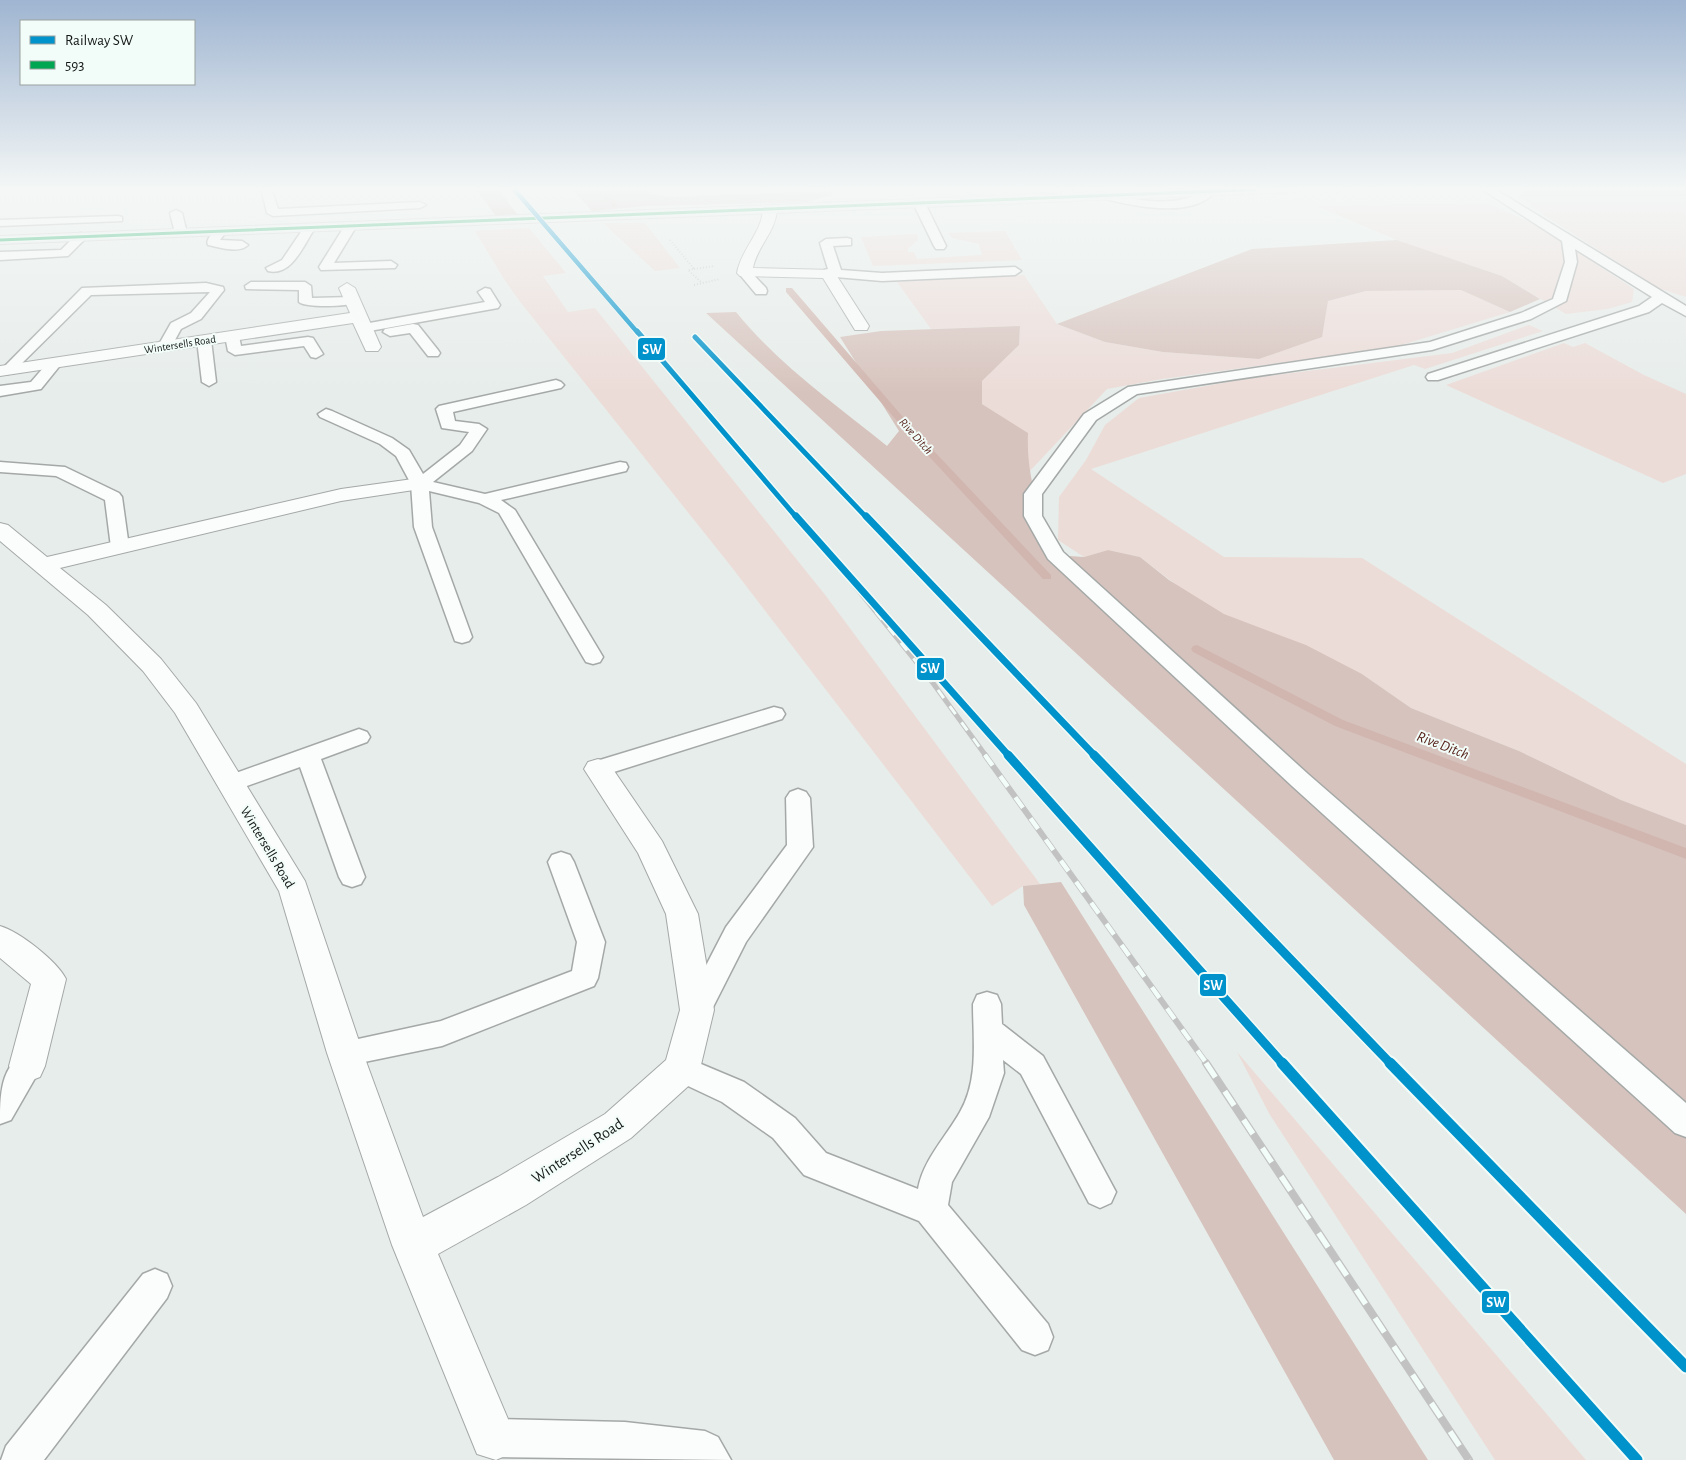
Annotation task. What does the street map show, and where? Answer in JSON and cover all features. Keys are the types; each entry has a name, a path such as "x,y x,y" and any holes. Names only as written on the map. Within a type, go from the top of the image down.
{"street":[{"path":"749,256 746,261 745,273 832,274 861,326"},
{"name":"Wintersells Road","path":"3,371 204,340 360,319"},
{"path":"42,565 341,495 420,484"},
{"name":"Wintersells Road","path":"0,530 97,610 152,665 186,709 294,890 345,1054 413,1245 494,1438"},
{"path":"598,770 651,849 682,914 697,1010 682,1069"},
{"path":"0,939 49,979 27,1066"},
{"name":"Wintersells Road","path":"413,1245 512,1191 618,1126 682,1069"}],"lane":[{"path":"272,268 286,262 291,256"},
{"path":"332,256 325,267 391,265"},
{"path":"829,256 832,274 882,277 1015,271"},
{"path":"1570,256 1571,262 1560,301 1526,316 1432,346 1133,390 1090,416 1033,494 1033,516 1054,555 1300,780 1686,1123"},
{"path":"1597,256 1686,312"},
{"path":"745,273 761,290"},
{"path":"251,286 305,286 306,302 360,319 413,328 433,353"},
{"path":"3,371 86,291 206,287 218,290 196,316 176,326 165,346"},
{"path":"360,319 493,305 485,292"},
{"path":"1433,376 1644,309 1661,297"},
{"path":"232,336 235,351 308,342 316,354"},
{"path":"204,340 208,382"},
{"path":"0,391 36,386 55,363"},
{"path":"420,484 466,448 479,429 448,425 444,408 556,385"},
{"path":"326,414 386,441 403,453 420,484 423,527 462,637"},
{"path":"0,467 59,471 113,496 120,547"},
{"path":"485,499 620,467"},
{"path":"420,484 485,499 506,510 592,657"},
{"path":"598,770 774,714"},
{"path":"230,784 359,737"},
{"path":"308,756 352,877"},
{"path":"697,1010 736,935 800,847 798,798"},
{"path":"345,1054 442,1034 584,978 591,942 561,862"},
{"path":"932,1210 936,1178 974,1117 989,1073 987,1017 1032,1065 1100,1192"},
{"path":"0,1110 27,1066"},
{"path":"682,1069 733,1092 784,1128 815,1164 932,1210 1035,1337"},
{"path":"20,1460 155,1286"},
{"path":"494,1438 625,1441 706,1450 712,1460"}],"path":[{"path":"683,256 694,269 688,270 702,283"}],"shaded area":[{"path":"490,256 552,256 566,273 543,276 568,312 595,308 826,596 1040,884 1023,886 992,906 730,565 521,303"},
{"path":"639,256 671,256 680,268 655,271"},
{"path":"869,256 916,256 917,259 964,256 1020,256 1022,260 873,266"},
{"path":"1233,256 1444,256 1502,276 1540,299 1510,312 1461,290 1366,291 1328,301 1322,337 1259,359 1163,352 1105,342 1057,324"},
{"path":"1444,256 1584,256 1634,289 1632,302 1608,309 1566,314 1502,276"},
{"path":"1608,256 1686,256 1686,297 1658,288"},
{"path":"1024,275 1057,324 1105,342 1163,352 1259,359 1321,337 1328,301 1366,291 1461,290 1510,312 1395,347 1162,379 1107,389 1029,472 1027,433 982,404 982,381 1019,345 1020,326 931,329 897,282"},
{"path":"736,312 752,331 789,366 827,399 887,446 899,431 840,337 881,331 1020,326 1019,345 982,381 982,404 1028,433 1029,465 1035,495 1055,555 1084,557 1108,550 1140,557 1169,580 1224,614 1306,645 1362,674 1411,708 1519,751 1621,800 1686,825 1686,1214 706,313"},
{"path":"1529,325 1543,331 1425,369 1414,365 1091,469 1224,557 1362,558 1686,764 1686,825 1621,800 1519,751 1411,708 1362,674 1217,616 1140,557 1108,550 1084,557 1058,540 1059,497 1086,460 1105,425 1139,398 1245,379 1452,353"},
{"path":"1564,343 1573,347 1585,343 1644,375 1686,394 1686,474 1663,483 1446,385"},
{"path":"1061,882 1428,1460 1334,1460 1024,905 1023,886"},
{"path":"1237,1052 1586,1460 1495,1460 1270,1115"}],"waterway":[{"name":"Rive Ditch","path":"789,290 912,433 1047,577"},
{"name":"Rive Ditch","path":"1197,649 1339,723 1686,854"}],"railway":[{"path":"838,565 930,679 986,756"},
{"path":"985,755 1207,1064"},
{"path":"1206,1063 1469,1460"},
{"path":"1662,1343 1686,1366"}],"rail line":[{"name":"SW","path":"572,256 838,565 1637,1460"},
{"name":"SW","path":"695,337 1264,933 1686,1367"}]}
